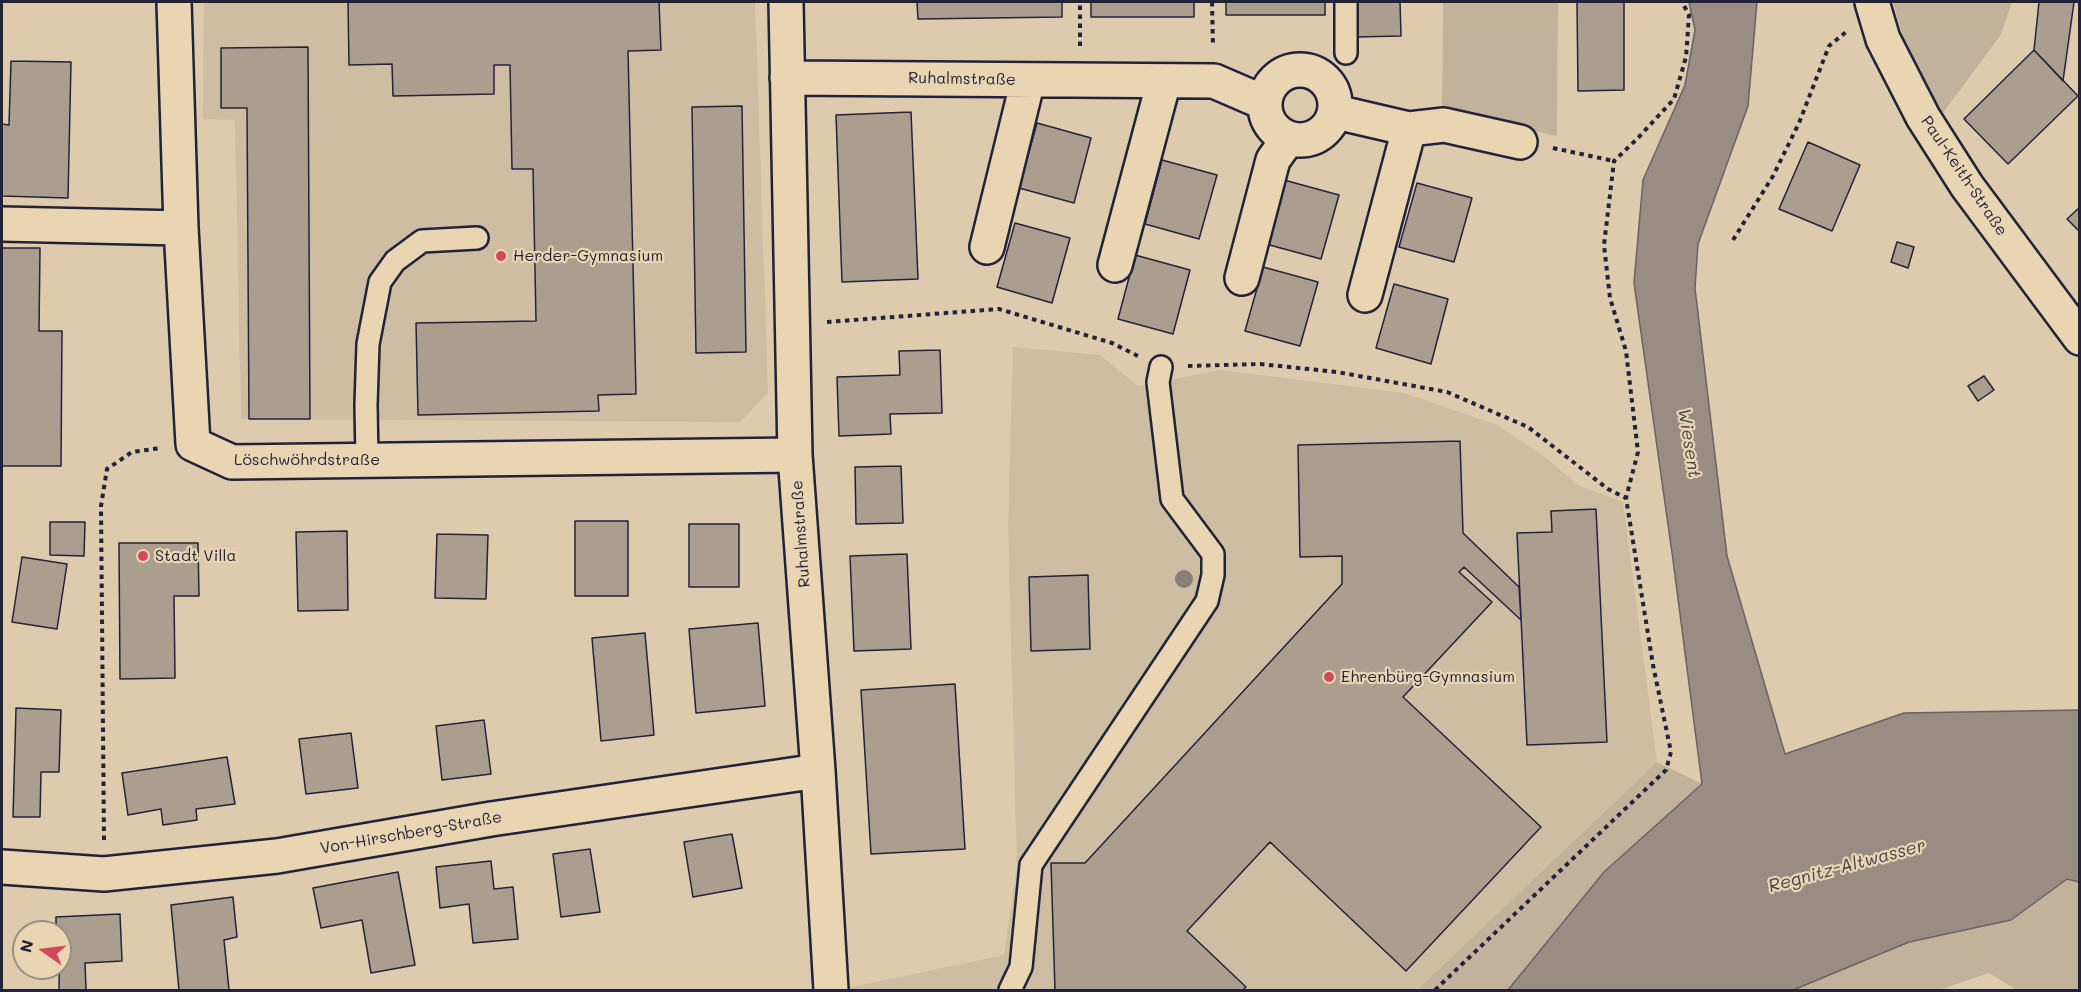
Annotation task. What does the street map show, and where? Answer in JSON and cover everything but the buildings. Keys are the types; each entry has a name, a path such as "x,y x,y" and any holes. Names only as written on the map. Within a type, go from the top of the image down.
{"street":[{"path":"174,2 181,228 193,444"},
{"name":"Ruhalmstraße","path":"786,2 795,455 831,990"},
{"name":"Paul-Keith-Straße","path":"1873,6 1883,39 1923,117 1967,186 2079,338"},
{"path":"1302,69 1314,72 1332,87 1336,99 1336,112 1330,125 1322,134 1300,141 1288,139 1270,125 1265,103 1267,93 1281,75 1302,69"},
{"name":"Ruhalmstraße","path":"787,78 1214,81 1265,103"},
{"name":"Ruhalmstraße","path":"987,247 1028,80"},
{"path":"1114,265 1164,81"},
{"path":"1336,112 1408,129 1444,125 1520,142"},
{"path":"1365,295 1408,129"},
{"path":"1242,279 1273,160 1288,139"},
{"path":"2,224 181,228"},
{"name":"Löschwöhrdstraße","path":"193,444 232,462 795,455"},
{"name":"Von-Hirschberg-Straße","path":"2,867 104,874 277,856 491,819 818,771"}],"lane":[{"path":"1346,2 1346,53"},
{"path":"367,460 368,344 380,282 395,261 422,241 477,238"},
{"path":"1010,990 1021,967 1031,865 1207,602 1213,575 1213,554 1172,499 1158,382 1161,367"}],"path":[{"path":"1080,2 1080,80"},
{"path":"1212,2 1214,81"},
{"path":"1435,990 1666,770 1671,752 1653,664 1626,498 1638,452 1626,351 1610,298 1605,245 1614,160 1674,99 1686,57 1689,15 1682,2"},
{"path":"1733,240 1773,176 1799,123 1829,46 1873,6"},
{"path":"1520,142 1614,160"},
{"path":"793,325 999,309 1112,343 1161,367 1260,364 1337,372 1447,392 1528,427 1608,489 1626,498"},
{"path":"104,874 101,506 107,469 132,452 193,444"}],"shaded area":[{"name":"Herder-Gymnasium","path":"204,2 755,2 768,392 740,422 241,419 235,120 203,119"},
{"path":"1443,2 1558,2 1557,136 1442,110"},
{"path":"1893,2 2012,2 2000,36 1939,118 1919,78 1903,37"},
{"name":"Ehrenbürg-Gymnasium","path":"1013,347 1100,355 1138,386 1220,370 1404,393 1497,425 1544,456 1578,485 1623,502 1657,762 1417,990 838,990 1004,955 1017,866 1008,526"},
{"path":"1657,762 1702,784 1604,872 1508,990 1417,990"},
{"path":"2067,879 2079,882 2079,990 2017,990 1989,973 1939,990 1793,990 1909,942 2011,920"}],"water":[{"path":"1689,2 1757,2 1748,106 1698,244 1695,288 1727,556 1785,754 1904,713 2079,710 2079,882 2067,879 2011,920 1909,942 1793,990 1508,990 1604,872 1702,784 1634,283 1643,180 1685,85 1695,30"}],"place":[{"name":"Herder-Gymnasium","path":"501,256"},
{"name":"Stadt Villa","path":"143,556"},
{"name":"Ehrenbürg-Gymnasium","path":"1329,677"}],"water label":[{"name":"Wiesent","path":"1689,443"},
{"name":"Regnitz-Altwasser","path":"1847,866"}]}
